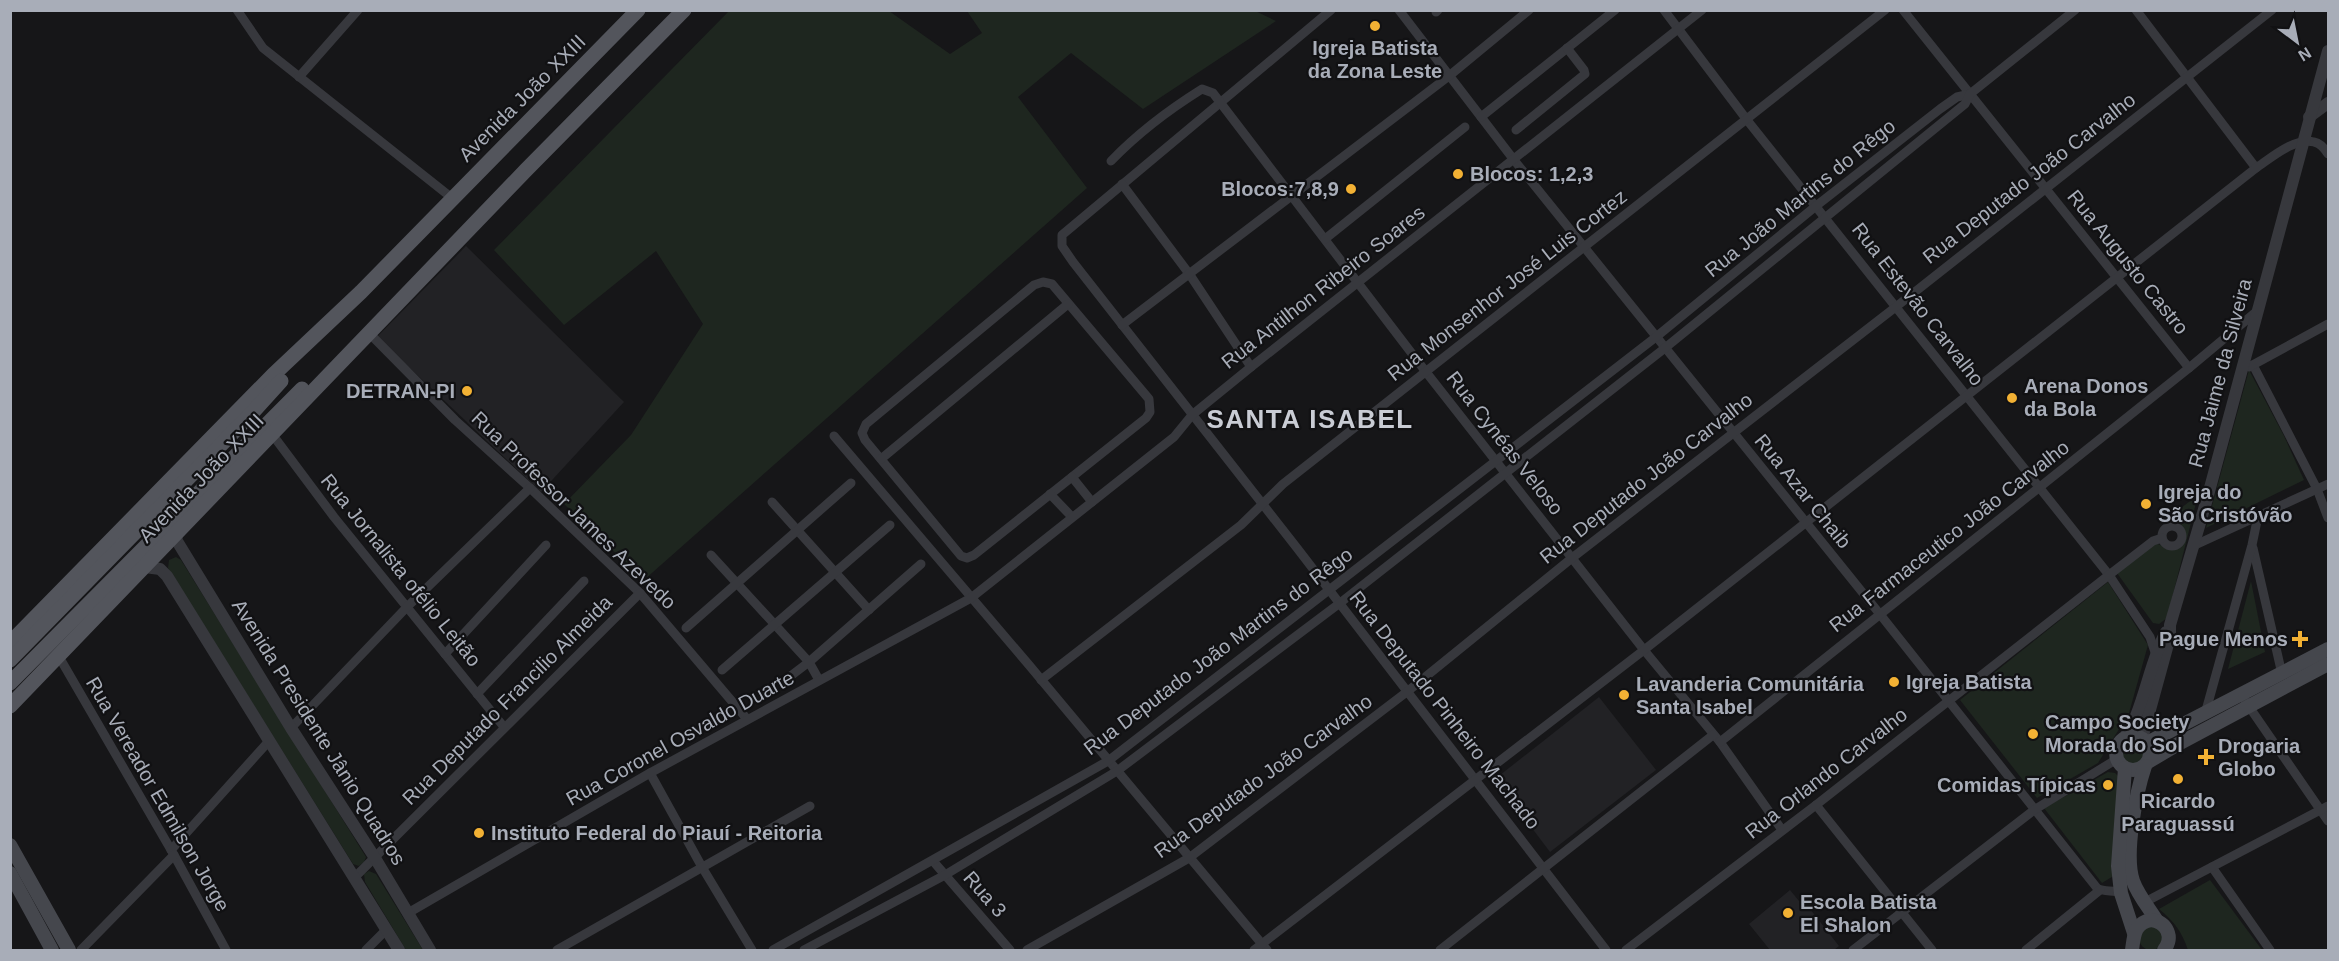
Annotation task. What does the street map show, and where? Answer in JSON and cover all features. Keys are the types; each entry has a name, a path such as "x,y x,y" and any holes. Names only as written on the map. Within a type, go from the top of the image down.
{"main road":[{"name":"Avenida João XXIII","path":"10,660 252,413 361,292 638,10"},
{"name":"Avenida João XXIII","path":"172,529 272,434 684,10"},
{"name":"Avenida João XXIII","path":"10,706 146,567 172,529 276,413 422,278"},
{"name":"Avenida João XXIII","path":"10,643 273,375 361,292"},
{"path":"10,683 172,529"},
{"path":"2121,764 2135,770 2146,764 2245,701 2282,674 2328,649"},
{"path":"2134,944 2121,893 2118,853 2121,764 2117,748 2121,742 2131,737 2144,741 2245,701 2328,664"},
{"path":"2144,741 2150,753 2137,789 2131,849 2133,879 2157,921"},
{"path":"10,844 69,951"},
{"path":"10,873 52,951"},
{"path":"23,897 30,892 39,893"},
{"path":"2134,944 2137,927 2144,921 2157,921 2162,923 2169,933 2168,944 2164,951"}],"street":[{"path":"237,10 263,48 452,198"},
{"path":"299,77 358,10"},
{"path":"1251,367 1190,275 1122,184 1331,10"},
{"name":"Rua Azar Chaib","path":"1399,10 1514,160 2100,891"},
{"path":"1122,325 1449,76 1529,10"},
{"path":"1480,117 1615,10"},
{"name":"Rua Estevão Carvalho","path":"1664,10 1747,120 2109,575 2150,637 2156,652"},
{"name":"Rua Antilhon Ribeiro Soares","path":"971,598 1174,437 1192,415 1251,367 1702,10"},
{"name":"Rua Monsenhor José Luis Cortez","path":"1041,680 1241,525 1283,484 1885,10"},
{"name":"Rua Augusto Castro","path":"1903,10 2189,368"},
{"name":"Rua João Martins do Rêgo","path":"1665,348 1827,218 1965,104 1970,94 2075,10"},
{"path":"2136,10 2256,168"},
{"name":"Rua Deputado João Carvalho","path":"1027,951 1190,858 1408,691 1572,558 1897,306 2272,10"},
{"path":"1516,130 1585,74 1567,48"},
{"name":"Rua Jaime da Silveira","path":"2144,741 2170,637 2170,626 2242,371 2328,51"},
{"name":"Rua Cynéas Veloso","path":"1111,161 1125,146 1174,106 1202,88 1213,93 1496,462 1644,650 1717,738 1782,830"},
{"name":"Rua João Martins do Rêgo","path":"1656,337 1816,206 1940,109 1957,97 1970,94"},
{"path":"2309,117 2328,103"},
{"path":"1324,239 1465,127"},
{"path":"1254,951 1265,948 2256,168 2287,148 2304,142 2314,142 2322,146 2328,154"},
{"name":"Rua Deputado Pinheiro Machado","path":"1122,184 1062,235 1061,242 1066,252 1477,780 1606,951"},
{"path":"1043,282 1052,284 1068,304 1149,399 1150,412 1146,418 975,555 967,558 961,556 865,440 862,434 866,424 1034,285 1043,282"},
{"path":"880,459 1068,304"},
{"name":"Rua Farmaceutico João Carvalho","path":"1440,951 1543,867 1879,614 2189,368 2256,312"},
{"path":"2242,371 2328,324"},
{"name":"Rua Professor James Azevedo","path":"369,333 455,420 640,593 747,719"},
{"name":"Rua Deputado João Martins do Rêgo","path":"773,951 1108,761 1656,337"},
{"name":"Rua Deputado João Martins do Rêgo","path":"804,951 945,875 1117,771 1340,603 1665,348"},
{"path":"2253,365 2317,489 2328,518"},
{"name":"Rua Jornalista ofélio Leitão","path":"272,434 334,517 504,727"},
{"path":"834,436 1265,948"},
{"path":"1072,477 1092,502"},
{"path":"686,628 851,483"},
{"path":"2193,546 2328,484"},
{"path":"291,728 407,607 530,488"},
{"path":"1050,494 1072,517"},
{"path":"772,502 869,610"},
{"path":"2205,715 2258,516"},
{"path":"722,670 890,525"},
{"name":"Avenida Presidente Jânio Quadros","path":"172,529 177,541 291,728 375,858 430,951"},
{"name":"Rua Orlando Carvalho","path":"1626,951 2153,541 2162,538"},
{"path":"446,654 546,544"},
{"path":"2252,545 2282,674"},
{"path":"711,555 809,662 819,680"},
{"path":"784,681 921,564"},
{"path":"146,567 160,570 167,576 399,951"},
{"name":"Rua Deputado Francilio Almeida","path":"477,694 585,581"},
{"name":"Rua Deputado Francilio Almeida","path":"354,878 640,593"},
{"name":"Rua Coronel Osvaldo Duarte","path":"408,913 650,773 971,598"},
{"path":"2143,627 2152,632 2160,632 2170,626"},
{"path":"2121,742 2131,728 2156,652 2170,626"},
{"name":"Rua Vereador Edmilson Jorge","path":"58,655 226,951"},
{"path":"2245,701 2325,808 2328,820"},
{"path":"81,951 172,853 269,741"},
{"path":"1853,951 2034,810 2121,764"},
{"path":"650,773 752,951"},
{"path":"1816,805 1932,951"},
{"path":"556,951 810,806"},
{"path":"2145,902 2325,808"},
{"name":"Rua 3","path":"933,861 1010,951"},
{"path":"2212,867 2270,951"},
{"path":"2026,951 2100,891 2115,890 2121,893"},
{"path":"366,951 386,930"},
{"path":"2169,933 2176,951"}],"shaded area":[{"path":"1253,10 1276,21 1143,109 1071,53 1018,97 1087,188 644,580 564,504 631,435 703,324 656,251 564,325 494,250 729,11 889,11 950,54 982,33 967,11"},
{"path":"466,246 624,402 541,492 377,337"},
{"path":"2249,370 2304,480 2206,528"},
{"path":"2198,495 2167,618 2159,624 2153,623 2117,573 2155,543 2169,548 2181,545 2185,531 2168,518"},
{"path":"176,557 181,560 366,857 359,866 353,864 168,568 169,560"},
{"path":"2251,581 2265,652 2228,669"},
{"path":"2108,582 2148,645 2129,713 2098,763 2037,798 1960,700"},
{"path":"1599,697 1656,770 1550,852 1495,779"},
{"path":"2133,741 2142,744 2145,753 2142,762 2133,765 2124,762 2121,753 2124,744"},
{"path":"2108,772 2115,773 2119,777 2115,875 2102,883 2044,808"},
{"path":"369,871 376,874 423,950 406,950 365,882 364,874"},
{"path":"2210,880 2262,950 2188,950 2177,927 2159,909"},
{"name":"Escola Batista El Shalon","path":"1790,890 1799,901 1803,900 1839,946 1834,950 1770,950 1749,924"},
{"path":"2151,926 2159,930 2163,938 2159,946 2151,950 2143,946 2139,938 2143,930"}],"place":[{"name":"Igreja Batista da Zona Leste","path":"1375,26"},
{"name":"Blocos: 1,2,3","path":"1458,174"},
{"name":"Blocos:7,8,9","path":"1351,189"},
{"name":"DETRAN-PI","path":"467,391"},
{"name":"Arena Donos da Bola","path":"2012,398"},
{"name":"Igreja do São Cristóvão","path":"2146,504"},
{"name":"Pague Menos","path":"2300,639"},
{"name":"Igreja Batista","path":"1894,682"},
{"name":"Lavanderia Comunitária Santa Isabel","path":"1624,695"},
{"name":"Campo Society Morada do Sol","path":"2033,734"},
{"name":"Drogaria Globo","path":"2206,757"},
{"name":"Ricardo Paraguassú","path":"2178,779"},
{"name":"Comidas Típicas","path":"2108,785"},
{"name":"Instituto Federal do Piauí - Reitoria","path":"479,833"},
{"name":"Escola Batista El Shalon","path":"1788,913"}],"district":[{"name":"SANTA ISABEL","path":"1310,419"}]}
